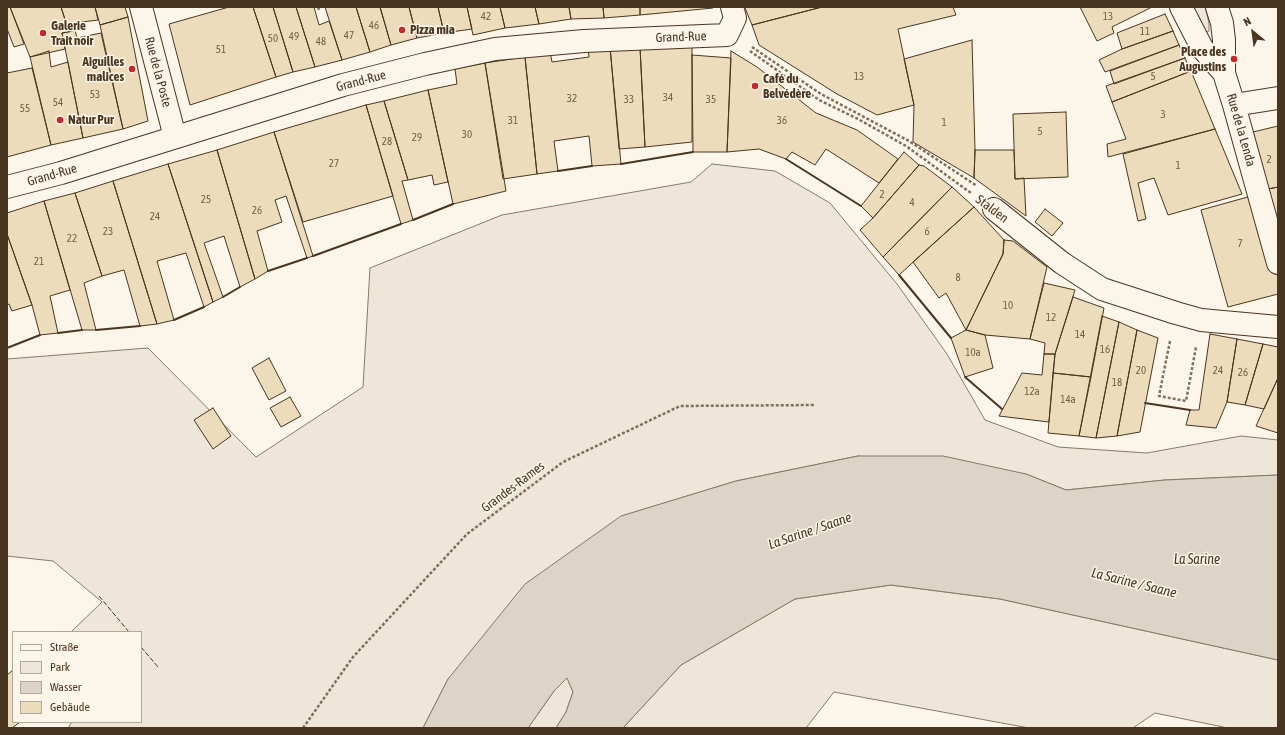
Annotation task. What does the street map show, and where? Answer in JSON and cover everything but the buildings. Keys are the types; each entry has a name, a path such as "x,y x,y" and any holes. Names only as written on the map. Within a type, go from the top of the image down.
{"street":[{"name":"Rue de la Poste","path":"141,7 175,138"},
{"path":"732,7 735,18 737,39"},
{"name":"Rue de la Lenda","path":"1181,7 1202,48 1224,73 1278,263"},
{"path":"1217,7 1222,23 1224,40 1224,73"},
{"name":"Grand-Rue","path":"7,187 61,173 343,85 425,64 495,49 584,41 737,39"},
{"path":"1234,105 1278,98"},
{"name":"Stalden","path":"994,209 1062,263 1102,288 1201,320 1278,327"}],"path":[{"path":"737,39 822,94 909,141 979,188"},
{"name":"Stalden","path":"737,39 819,100 858,119 906,146 994,209"},
{"path":"1176,313 1159,396 1186,401 1201,320"},
{"name":"Grandes-Rames","path":"303,728 353,657 466,534 563,462 680,406 814,405"}],"green space":[{"path":"1192,7 1205,7 1209,23 1209,31 1204,31"},
{"path":"712,164 775,171 830,203 897,284 947,354 985,420 1058,447 1147,453 1241,436 1278,440 1278,475 1165,480 1066,490 1026,474 858,456 736,481 622,516 448,679 423,728 70,728 69,726 71,723 142,723 142,631 72,631 102,602 53,561 7,556 7,359 148,348 256,457 363,387 370,268 502,215 691,182"},
{"path":"891,585 1000,599 1278,660 1278,728 1228,728 1155,713 1133,728 1029,728 834,692 806,728 623,728 681,665 795,599"},
{"path":"567,678 573,692 566,712 556,728 528,728 554,691"}],"water":[{"name":"La Sarine","path":"858,456 943,456 1026,474 1066,490 1165,480 1278,475 1278,660 1000,599 891,585 795,599 681,665 623,728 556,728 566,712 573,692 567,678 554,691 528,728 423,728 448,679 525,584 621,516 736,481"}],"fence":[{"path":"99,596 128,631"},
{"path":"142,648 158,667"}],"wall":[{"path":"621,164 693,152"},
{"path":"786,159 861,206"},
{"path":"558,171 592,166"},
{"path":"413,220 453,204"},
{"path":"313,256 401,224"},
{"path":"268,271 307,258"},
{"path":"899,275 951,338"},
{"path":"223,297 240,287"},
{"path":"174,320 204,307"},
{"path":"96,330 140,326"},
{"path":"58,333 82,330"},
{"path":"7,348 40,335"},
{"path":"965,377 1002,409"},
{"path":"1145,403 1190,410"}],"place":[{"name":"Pizza mia","path":"402,30"},
{"name":"Galerie Trait noir","path":"43,33"},
{"name":"Place des Augustins","path":"1234,59"},
{"name":"Aiguilles malices","path":"132,69"},
{"name":"Café du Belvédère","path":"755,86"},
{"name":"Natur Pur","path":"60,120"}],"water label":[{"name":"La Sarine / Saane","path":"810,531"},
{"name":"La Sarine / Saane","path":"1134,583"}]}
